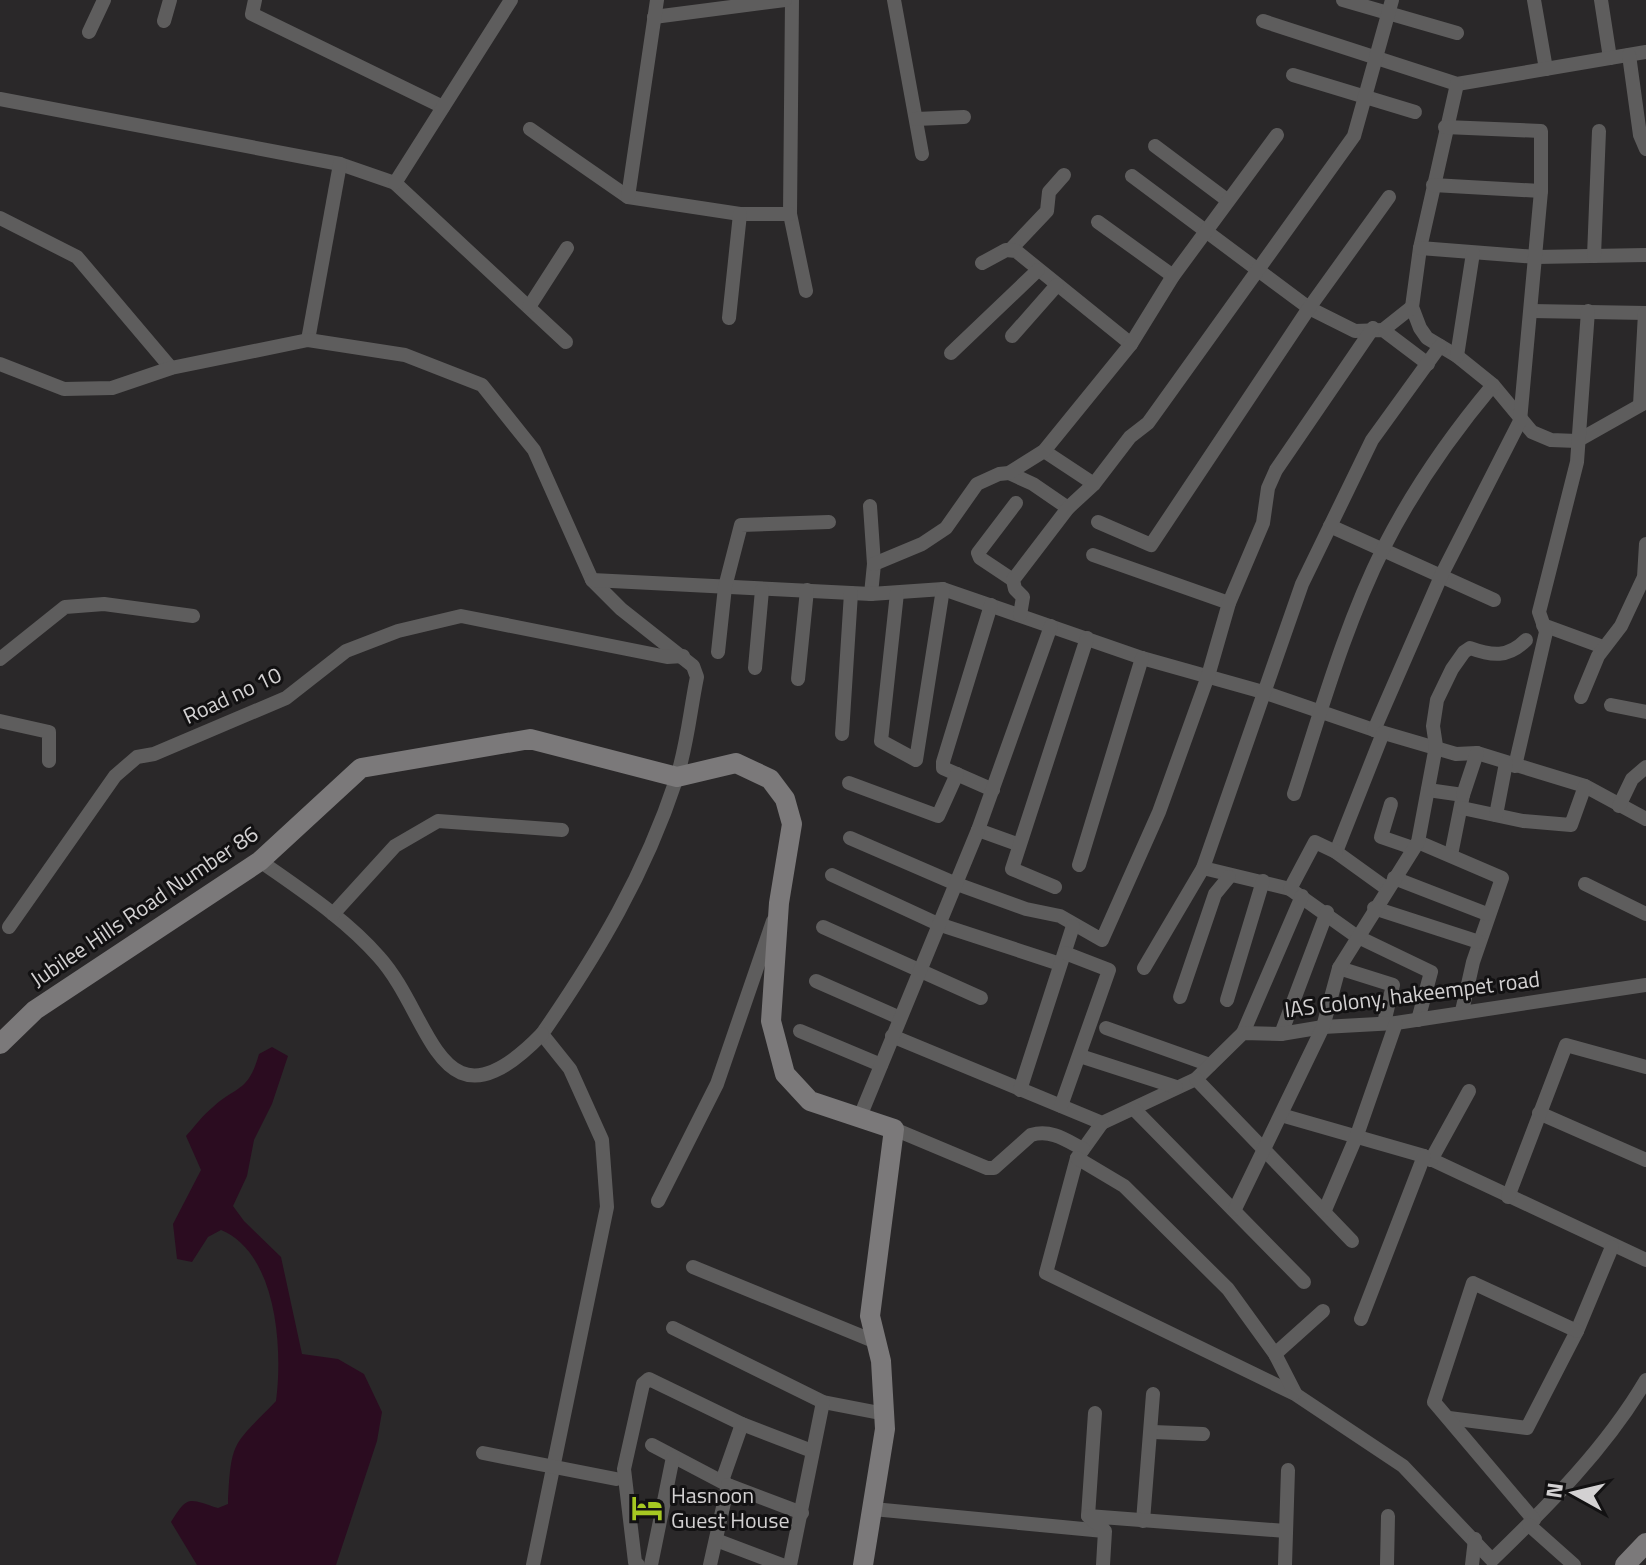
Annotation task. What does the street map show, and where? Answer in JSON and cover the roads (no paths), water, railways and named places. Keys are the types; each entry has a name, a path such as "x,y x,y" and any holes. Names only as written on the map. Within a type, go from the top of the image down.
{"street":[{"path":"89,32 104,0"},
{"path":"164,21 170,0"},
{"path":"255,0 252,14 443,107"},
{"path":"395,183 511,0"},
{"path":"628,197 657,0"},
{"path":"654,17 785,0"},
{"path":"792,0 790,214 806,291"},
{"path":"894,0 922,154"},
{"path":"1343,0 1390,6 1457,33"},
{"path":"1534,0 1546,69"},
{"path":"1601,0 1610,58"},
{"path":"1013,580 1068,508 1094,484 1130,437 1148,423 1354,136 1390,6"},
{"path":"1263,21 1450,81 1646,52"},
{"path":"1629,55 1640,135 1646,149"},
{"path":"1293,75 1415,112"},
{"path":"850,838 954,883 1026,909 1060,916 1102,940 1159,812 1208,676 1229,603 1263,523 1268,488 1276,470 1392,321 1420,248 1445,127 1450,81"},
{"path":"0,99 340,164 395,183 566,342"},
{"path":"916,119 964,117"},
{"path":"1336,852 1379,731 1442,574 1515,431 1536,257 1541,131 1445,127"},
{"path":"530,129 628,197 740,214 790,214"},
{"path":"1594,256 1599,131"},
{"path":"874,564 922,544 946,528 977,484 1009,473 1044,451 1131,344 1205,230 1277,135"},
{"path":"1155,146 1227,200"},
{"path":"308,340 340,164"},
{"path":"982,263 1011,249 1047,211 1049,192 1064,175"},
{"path":"1132,176 1309,308 1355,331 1392,321 1420,328 1434,355"},
{"path":"1433,185 1541,191"},
{"path":"1098,522 1151,545 1309,308 1389,197"},
{"path":"729,318 740,214"},
{"path":"0,218 77,257 171,368"},
{"path":"1098,222 1173,276"},
{"path":"529,307 567,248"},
{"path":"1420,248 1536,257 1646,255"},
{"path":"1011,249 1131,344"},
{"path":"1457,356 1473,253"},
{"path":"951,353 1038,270"},
{"path":"1012,336 1057,285"},
{"path":"1515,431 1577,443 1643,404 1645,313 1531,311"},
{"path":"1496,815 1546,632 1539,612 1577,462 1588,311"},
{"path":"1392,321 1434,355 1457,356 1490,388 1515,431"},
{"path":"0,364 64,389 112,388 171,368 308,340 405,355 482,385 534,450 592,580 621,609 683,656 697,677 677,777 650,850 600,950 542,1034 492,1075 465,1075 441,1060 381,958 333,914 260,861"},
{"path":"1144,968 1203,868 1302,584 1372,440 1434,355"},
{"path":"1294,794 1348,631 1384,548 1423,479 1473,406 1490,388"},
{"path":"1044,451 1094,484"},
{"path":"1009,473 1033,484 1068,508"},
{"path":"1016,503 978,553 1013,580 1015,589 1023,597 1020,615"},
{"path":"870,506 874,564 871,594"},
{"path":"718,652 725,587 741,525 829,522"},
{"path":"1330,526 1494,600"},
{"path":"1581,697 1603,647 1621,626 1645,575 1646,544"},
{"path":"1093,555 1229,603"},
{"path":"592,580 871,594 943,589 1142,658 1263,692 1379,731 1456,754 1477,753 1585,786 1646,819"},
{"path":"897,593 881,741 916,760 943,589"},
{"path":"755,668 762,590"},
{"path":"798,679 807,590"},
{"path":"842,734 851,593"},
{"path":"0,659 65,607 104,604 193,616"},
{"path":"991,605 943,758 943,768 993,790"},
{"name":"Road no 10","path":"9,927 115,776 137,757 154,754 286,698 346,651 398,631 461,616 667,657 683,656"},
{"path":"1543,625 1603,647"},
{"path":"859,1119 978,830 1051,626"},
{"path":"1055,887 1012,869 1017,844 1087,638"},
{"path":"1235,1209 1323,1027 1339,968 1415,845 1436,746 1433,726 1437,700 1464,652 1470,648 1494,656 1507,653 1526,640"},
{"path":"1079,865 1142,658"},
{"path":"1611,705 1645,708"},
{"path":"0,721 49,732 49,761"},
{"name":"Jubilee Hills Road Number 86","path":"0,1044 35,1010 260,861 361,768 530,739 677,777"},
{"path":"1451,855 1477,753"},
{"path":"677,777 736,763 752,768 778,789 785,799 792,824 779,903 771,1021 785,1074 810,1101 894,1129 987,1168 994,1168 1031,1135 1049,1132 1124,1186 1228,1289 1275,1354 1295,1394"},
{"path":"1619,806 1632,779 1646,767"},
{"path":"849,783 938,816 957,774"},
{"path":"1428,790 1496,815 1571,825 1585,786"},
{"path":"1391,804 1381,837 1451,855 1502,878 1487,914 1462,1011"},
{"path":"333,914 395,846 438,821 562,830"},
{"path":"978,830 1017,844"},
{"path":"1487,914 1390,883 1315,842 1243,1033 1196,1079 1102,1123 1080,1153 1046,1273 1295,1394 1403,1466 1492,1560 1531,1522 1621,1421 1646,1380"},
{"path":"1203,868 1229,877 1263,881 1296,892 1356,936 1431,972 1418,1020"},
{"path":"832,875 938,924 1109,970 1061,1106"},
{"path":"1180,997 1215,894 1229,877"},
{"path":"1227,1000 1263,881"},
{"path":"1585,884 1646,914"},
{"path":"658,1201 717,1084 779,903"},
{"path":"1374,908 1479,942"},
{"path":"1281,1034 1327,912"},
{"path":"1020,1090 1073,926"},
{"path":"823,927 981,998"},
{"path":"1325,1210 1357,1135 1390,1023 1393,985 1339,968"},
{"path":"816,981 900,1018"},
{"name":"IAS Colony, hakeempet road","path":"1243,1033 1281,1034 1323,1027 1418,1020 1646,985"},
{"path":"1106,1028 1210,1065"},
{"path":"800,1031 881,1065"},
{"path":"533,1565 607,1207 602,1140 570,1069 542,1034"},
{"path":"892,1036 1102,1123"},
{"path":"1508,1197 1566,1045 1646,1067"},
{"path":"1080,1056 1176,1087"},
{"path":"1196,1079 1352,1241"},
{"path":"1361,1319 1428,1158 1469,1091"},
{"path":"1135,1110 1304,1282"},
{"path":"1539,1113 1646,1160"},
{"path":"1281,1115 1428,1158 1612,1247 1646,1260"},
{"path":"863,1565 885,1414 870,1316 894,1129"},
{"path":"1449,1418 1527,1428 1577,1331 1612,1247"},
{"path":"693,1267 876,1342"},
{"path":"1574,1565 1531,1522 1434,1402 1473,1283 1577,1331"},
{"path":"1275,1354 1323,1311"},
{"path":"673,1328 823,1402 885,1414"},
{"path":"638,1565 635,1562 624,1469 643,1384 649,1379 742,1424 812,1451"},
{"path":"1143,1521 1153,1432 1153,1394"},
{"path":"790,1565 823,1402"},
{"path":"1088,1516 1095,1413"},
{"path":"710,1565 725,1483 742,1424"},
{"path":"1153,1432 1203,1434"},
{"path":"652,1445 725,1483 802,1513"},
{"path":"483,1453 616,1479"},
{"path":"651,1565 673,1457"},
{"path":"1285,1565 1288,1470"},
{"path":"873,1509 1105,1531"},
{"path":"1088,1516 1286,1531"},
{"path":"1088,1516 1105,1531"},
{"path":"1387,1565 1388,1516"},
{"path":"1103,1565 1105,1531"},
{"path":"1472,1565 1475,1539"},
{"path":"716,1540 782,1565"},
{"path":"1625,1565 1646,1543"}],"place":[{"name":"Hasnoon Guest House","path":"647,1508"}]}
